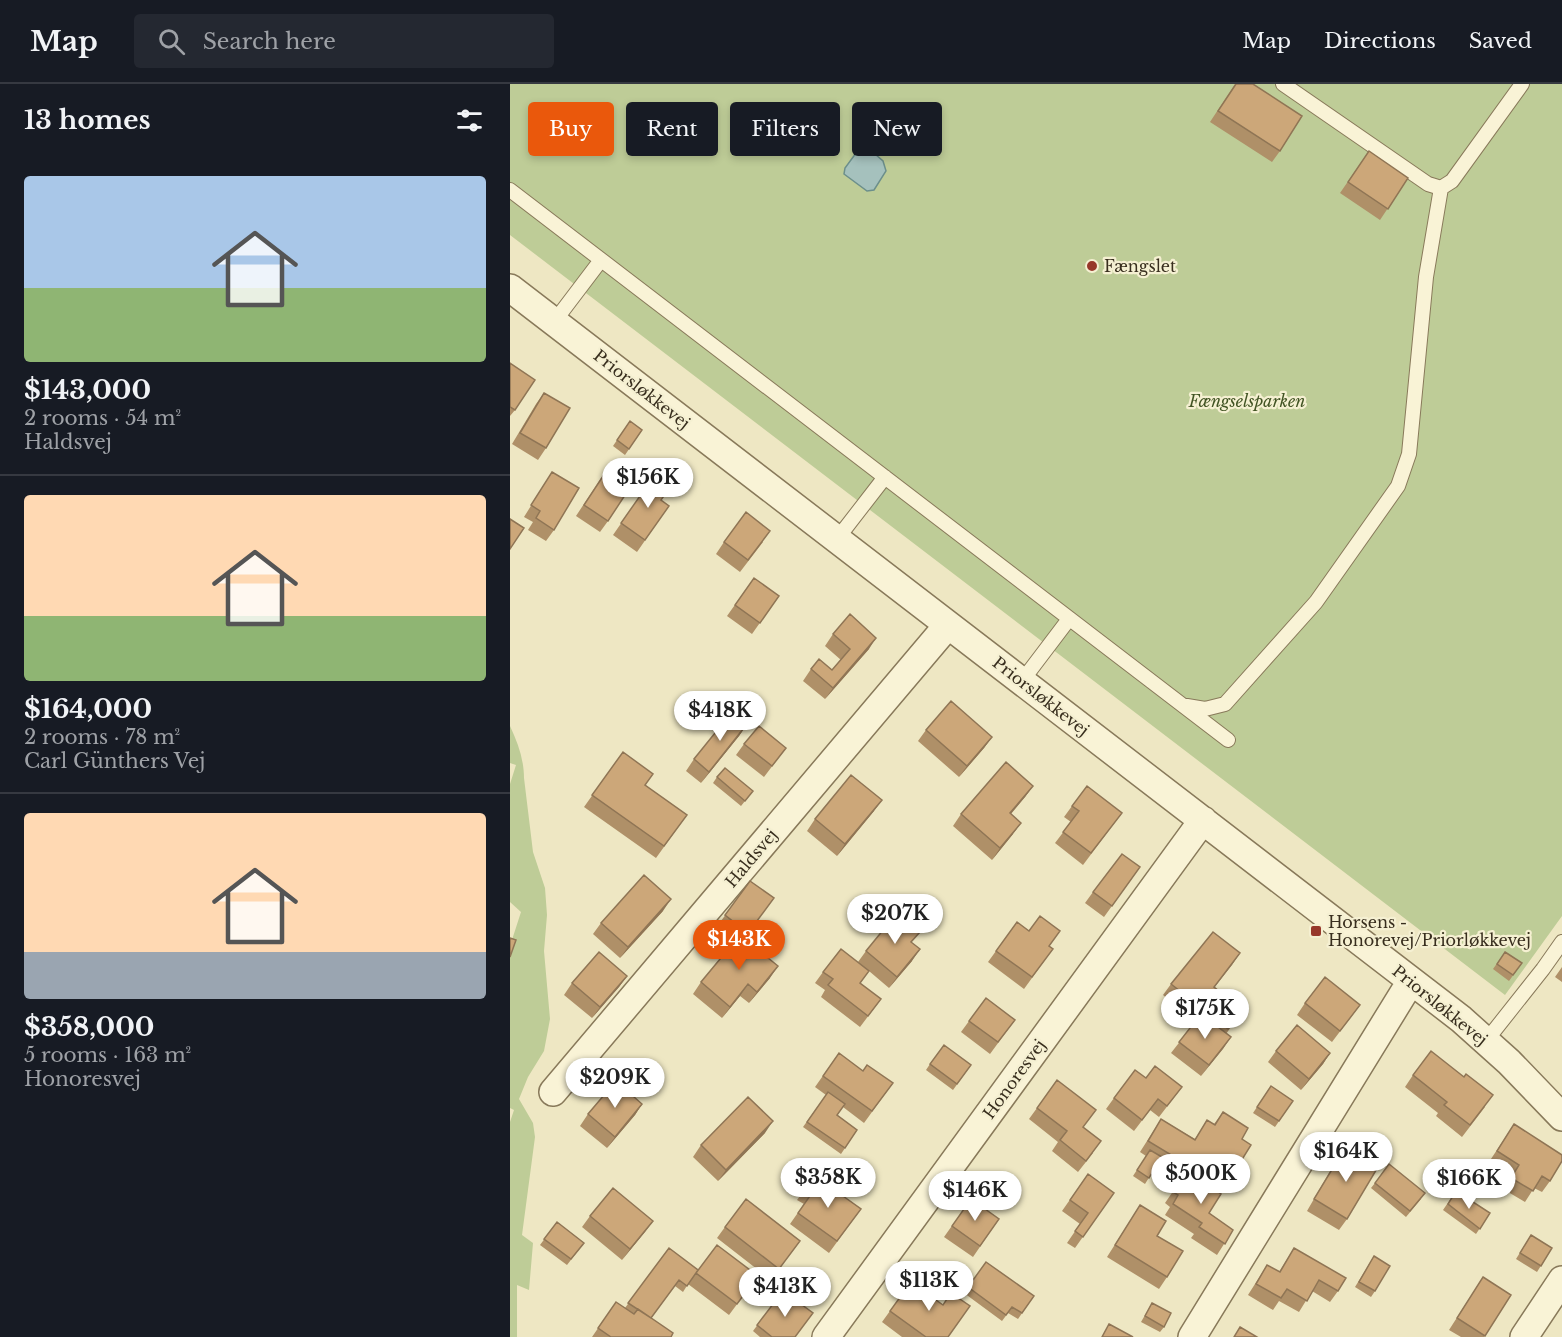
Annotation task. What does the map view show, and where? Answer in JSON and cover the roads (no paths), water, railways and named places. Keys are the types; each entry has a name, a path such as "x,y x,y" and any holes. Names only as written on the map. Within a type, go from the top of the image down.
{"street":[{"name":"Priorsløkkevej","path":"510,288 1412,981 1486,1041 1562,1117"},
{"name":"Haldsvej","path":"553,1092 948,624"},
{"name":"Honoresvej","path":"826,1337 1203,820"},
{"path":"1192,1337 1412,981"},
{"path":"1524,1337 1562,1280"}],"lane":[{"path":"1283,84 1428,184 1441,188"},
{"path":"1183,705 1205,709 1225,704 1316,602 1398,486 1409,454 1426,277 1441,188 1452,181 1522,84"},
{"path":"510,190 1228,740"},
{"path":"554,322 601,260"},
{"path":"837,539 885,477"},
{"path":"1022,681 1070,619"},
{"path":"1486,1041 1562,942"}],"water":[{"path":"854,156 877,156 883,161 886,171 874,190 867,191 844,174 845,168"}],"place":[{"name":"Fængslet","path":"1092,266"},
{"name":"Horsens - Honorevej/Priorløkkevej","path":"1316,931"}],"park label":[{"name":"Fængselsparken","path":"1247,401"}]}
